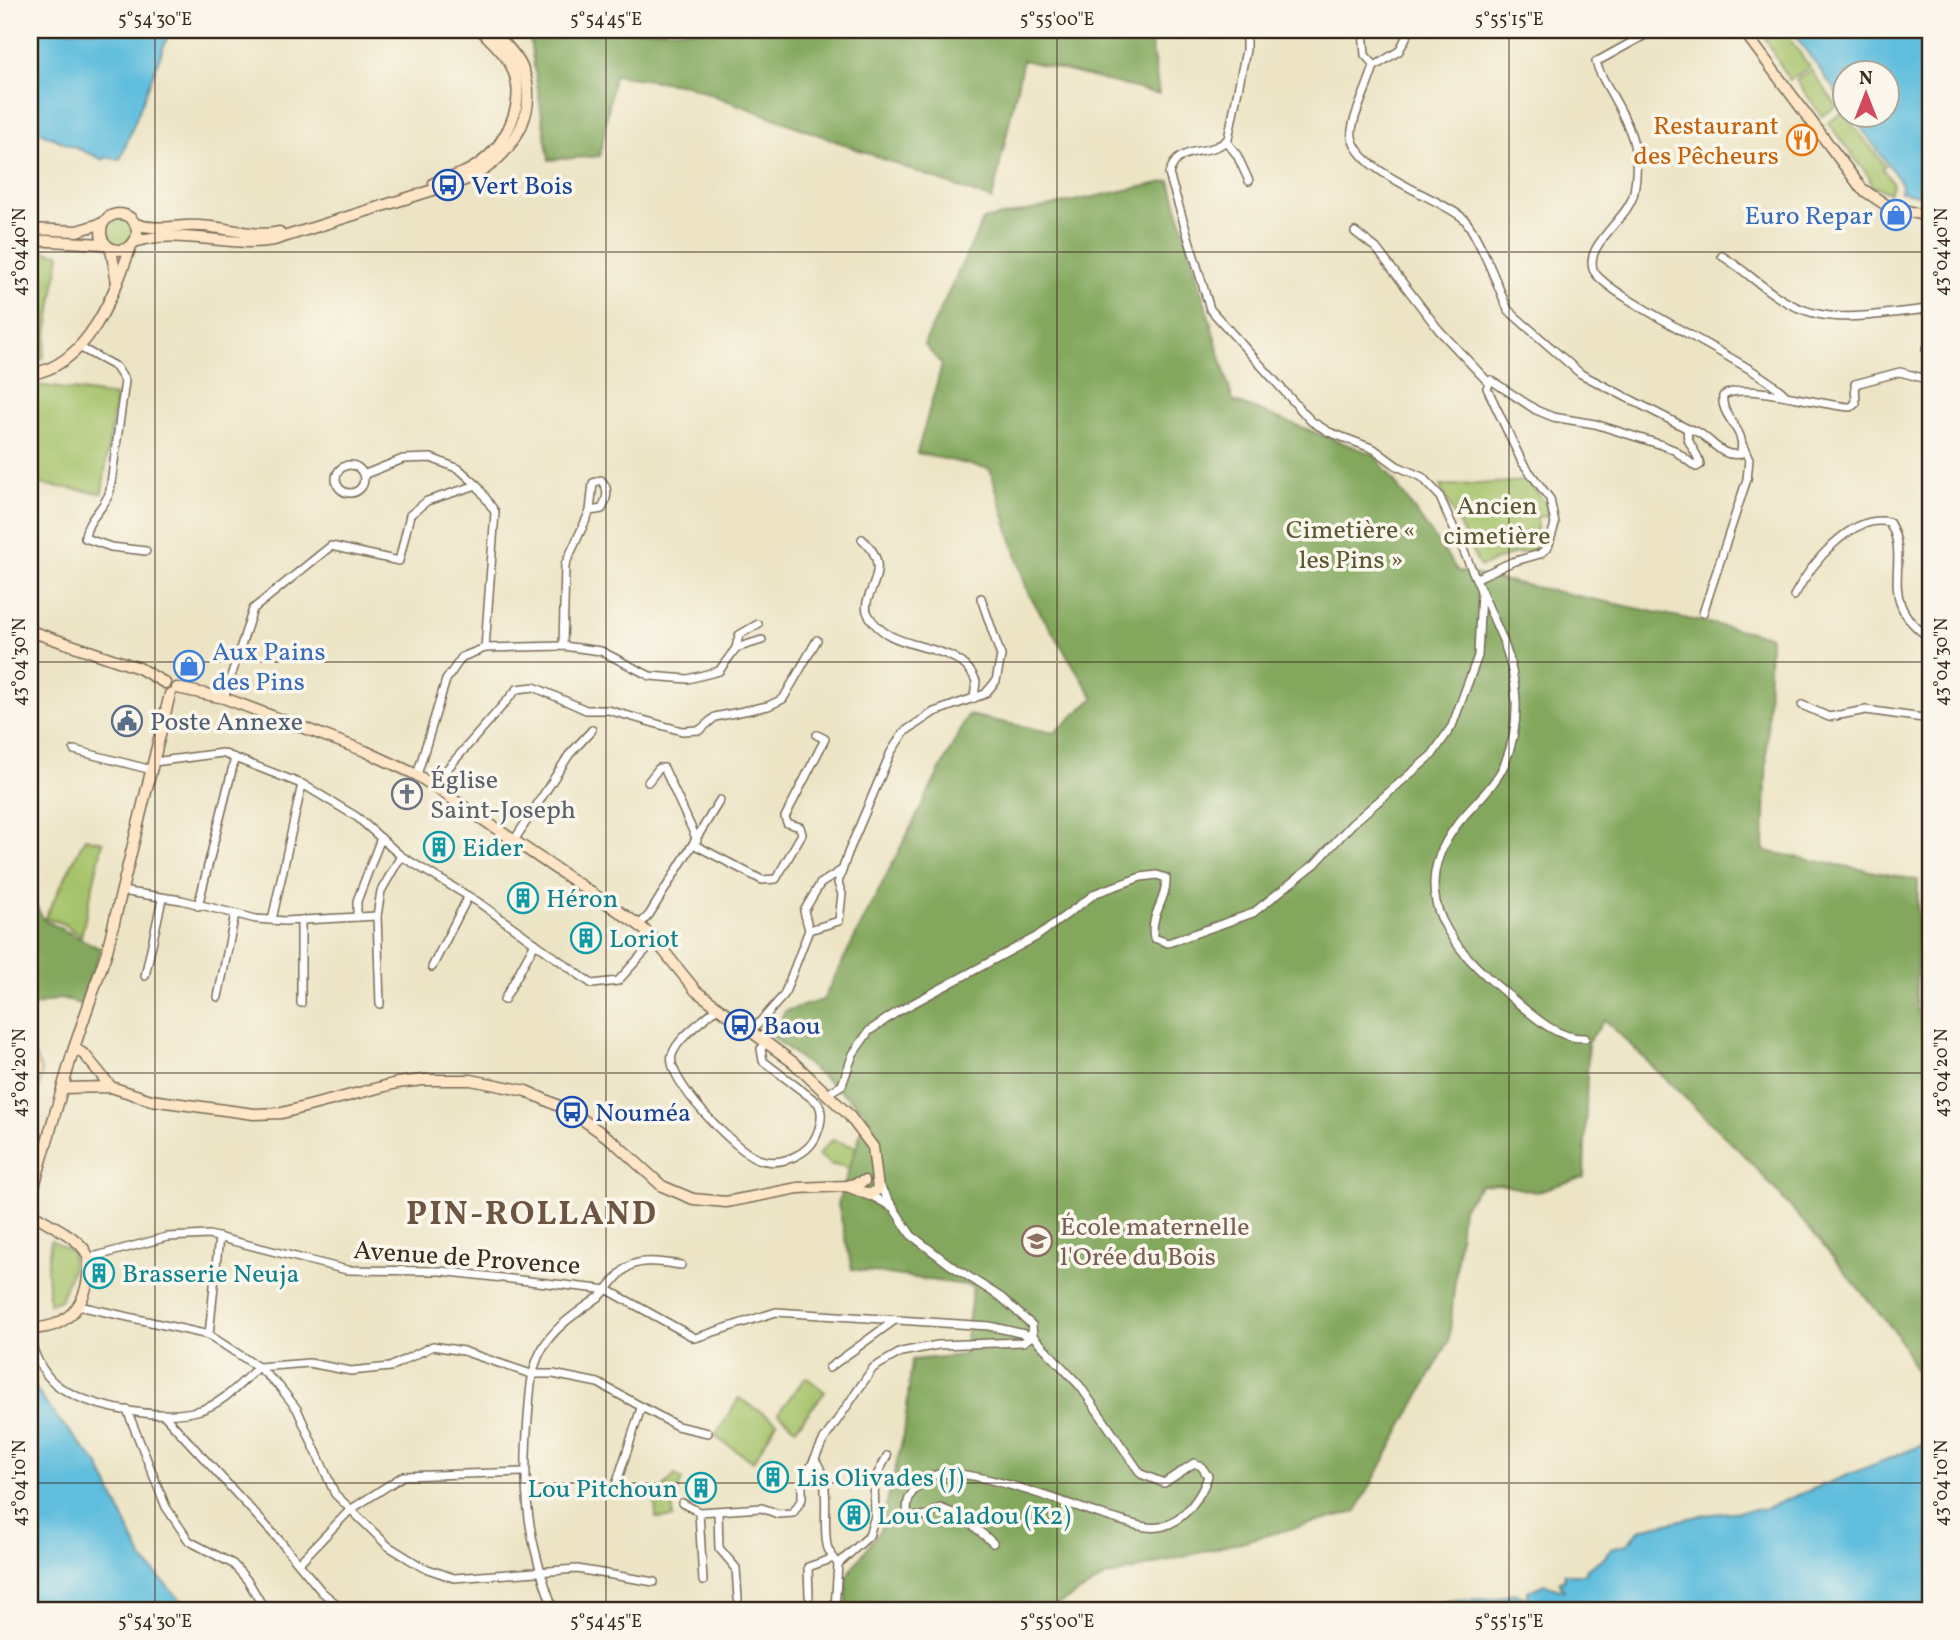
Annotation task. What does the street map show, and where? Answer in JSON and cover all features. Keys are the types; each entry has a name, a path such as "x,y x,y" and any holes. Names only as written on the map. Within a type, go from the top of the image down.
{"street":[{"path":"30,229 77,231 121,214 135,224 152,229 200,226 274,234 470,170 498,145 513,115 517,96 516,80 510,64 481,30"},
{"path":"30,240 108,246 121,250 132,244 183,236 242,242 274,240 465,180 487,170 512,143 527,99 527,83 517,58 490,30"},
{"path":"1246,30 1244,62 1226,141 1220,146 1184,153 1172,164 1169,174 1210,309 1311,421 1329,432 1374,449 1397,466 1428,482 1439,495 1512,663 1518,703 1516,723 1499,774 1455,827 1441,850 1434,876 1436,908 1441,923 1454,942 1500,989 1554,1029 1585,1038"},
{"path":"1363,30 1365,55 1374,65"},
{"path":"1374,65 1383,64 1399,51 1410,30"},
{"path":"1654,30 1596,62 1633,130 1635,168 1633,196 1624,214 1594,251 1594,271 1600,279 1635,302 1784,394"},
{"path":"1743,30 1862,190 1886,205 1930,217"},
{"path":"1752,43 1753,30"},
{"path":"1374,65 1352,128 1356,147 1407,189 1464,219 1508,310 1519,323 1590,380 1697,431 1726,453 1740,454 1743,446"},
{"path":"1226,141 1237,155 1249,181"},
{"path":"103,223 100,233 108,246 117,283"},
{"path":"30,374 57,365 79,347 117,283 137,232 135,224"},
{"path":"1355,232 1376,248 1439,330 1488,382 1499,383 1536,410 1553,417 1595,424 1659,444 1674,450 1696,467 1700,465 1700,459 1688,439 1688,429"},
{"path":"1722,256 1779,298 1820,317 1851,317 1930,309"},
{"path":"1930,345 1926,352 1930,359"},
{"path":"79,347 116,367 125,381 110,491 104,507 88,526 85,538 110,547 146,551"},
{"path":"1703,613 1747,479 1749,460 1723,408 1725,393 1735,389 1759,394 1784,394 1852,407 1856,403 1855,384 1900,372 1930,380"},
{"path":"1477,578 1512,562 1540,554 1548,548 1555,524 1550,499 1512,444 1487,388 1488,382"},
{"path":"363,475 403,459 431,457 459,469 477,485 495,512 485,648"},
{"path":"224,698 253,609 331,546 399,561 410,515 427,501 477,485"},
{"path":"563,646 565,565 590,511"},
{"path":"1794,596 1809,568 1820,555 1860,525 1877,519 1889,522 1896,533 1899,602 1912,623 1930,638"},
{"path":"862,539 872,552 877,570 877,580 866,607 868,614 892,637 963,662 976,681 974,698"},
{"path":"827,1094 842,1085 853,1054 869,1031 897,1012 1036,937 1096,893 1117,884 1157,875 1166,878 1167,891 1155,913 1152,927 1154,938 1168,943 1253,913 1273,899 1315,864 1352,824 1432,755 1452,726 1478,656 1480,587"},
{"path":"809,930 839,921 842,894 838,883 842,870 891,752 904,732 934,712 985,694 996,681 1001,656 981,598"},
{"path":"417,775 446,680 462,657 485,648 563,646 601,651 650,676 688,679 719,671 736,648 739,635 758,624"},
{"path":"30,631 135,667 165,683 164,689 224,698 365,751 434,784 639,925 655,940 683,979 717,1008 766,1042 827,1094 861,1128 873,1147 871,1181 867,1194"},
{"path":"736,648 762,640"},
{"path":"434,784 517,689 534,687 586,710 608,710 682,731 700,730 715,717 768,706 783,699 817,640"},
{"path":"30,1200 74,1048 100,977 174,691"},
{"path":"1802,705 1829,717 1866,709 1930,719"},
{"path":"515,839 569,755 592,730"},
{"path":"648,782 659,768 664,768 695,842 761,880 776,879 802,834 800,827 787,823 785,817 825,739 817,735"},
{"path":"74,750 153,766 222,753 302,784 357,817 401,856 468,897 592,984 618,981 655,940"},
{"path":"198,905 235,758"},
{"path":"272,920 302,784"},
{"path":"639,925 649,915 720,800"},
{"path":"357,917 357,901 381,838"},
{"path":"380,1004 377,916 381,891 401,856"},
{"path":"751,1032 784,995 809,930 804,911 820,884 842,870"},
{"path":"121,891 272,920 377,916"},
{"path":"432,967 468,897"},
{"path":"145,976 162,899"},
{"path":"218,997 235,914"},
{"path":"301,920 301,1003"},
{"path":"504,1000 535,943"},
{"path":"717,1008 673,1053 673,1072 688,1094 742,1148 760,1160 774,1161 804,1153 813,1145 822,1114 818,1103 763,1061 761,1049 766,1042"},
{"path":"74,1048 85,1055 111,1087"},
{"path":"63,1088 111,1087 150,1100 254,1114 282,1113 397,1083 433,1079 471,1080 526,1091 572,1112 614,1142 662,1186 692,1199 726,1202 798,1188 847,1186 871,1181"},
{"path":"867,1194 877,1191 871,1181"},
{"path":"871,1181 911,1235 949,1264 1002,1298 1032,1325 1033,1336 1080,1386 1141,1474 1164,1483 1194,1463 1202,1466 1208,1476 1203,1492 1187,1510 1164,1526 1136,1525 1039,1494 957,1473 933,1476 913,1490 906,1505 908,1518 928,1516 940,1508 963,1517 993,1543"},
{"path":"847,1186 891,1207"},
{"path":"30,1212 80,1245 89,1258 87,1289 79,1306 64,1321 42,1328 30,1328"},
{"name":"Avenue de Provence","path":"89,1258 167,1237 192,1234 219,1237 346,1270 441,1271 608,1290 695,1338 776,1312 989,1326 1033,1336"},
{"path":"209,1335 219,1237"},
{"path":"554,1610 539,1570 528,1523 523,1472 531,1374 541,1349 558,1328 608,1290 629,1266 653,1262 681,1265"},
{"path":"79,1306 209,1335 258,1367 279,1386 296,1409 335,1494 388,1546 422,1567 454,1578 497,1577 539,1570 577,1569 654,1582"},
{"path":"829,1368 896,1320"},
{"path":"682,1503 699,1512 762,1508 778,1514 793,1513 802,1499 802,1485 816,1461 823,1441 873,1368 901,1352 938,1345 1023,1342 1033,1336"},
{"path":"30,1339 43,1370 61,1388 127,1410 163,1414 199,1410 229,1395 258,1367 309,1363 351,1371 390,1367 433,1346 463,1351 531,1374 553,1374 598,1383 677,1426 708,1433"},
{"path":"615,1488 641,1408"},
{"path":"127,1410 166,1507 189,1541 233,1564 248,1581 265,1610"},
{"path":"163,1414 299,1563 322,1592 344,1610"},
{"path":"809,1596 808,1567 836,1561 869,1535 875,1516 874,1481 887,1456"},
{"path":"816,1461 821,1468 827,1515 827,1548 836,1561 835,1608"},
{"path":"299,1563 350,1510 403,1476 482,1476 523,1472"},
{"path":"699,1512 703,1581"},
{"path":"718,1512 719,1548 737,1568 738,1599"}],"green space":[{"path":"525,30 1149,30 1159,94 1023,60 992,200 686,85 614,75 600,156 549,160 529,34"},
{"path":"1776,30 1783,30 1810,67 1789,80 1764,36"},
{"path":"1811,70 1830,96 1830,111 1822,116 1796,80"},
{"path":"1833,130 1857,130 1885,166 1882,168 1893,183 1889,193 1871,185 1869,177"},
{"name":"Cimetière « les Pins »","path":"1170,181 1233,401 1375,455 1458,571 1770,636 1764,851 1918,880 1916,1006 1930,1058 1930,1399 1896,1333 1800,1218 1749,1160 1605,1020 1588,1042 1584,1177 1535,1192 1499,1184 1481,1185 1462,1209 1449,1341 1356,1512 1106,1577 1049,1610 847,1610 846,1577 880,1530 904,1434 912,1360 964,1355 973,1286 852,1269 838,1204 867,1113 772,1036 785,1011 823,1000 968,715 1054,733 1094,698 1028,593 990,469 917,453 942,365 924,344 983,220"},
{"path":"118,214 131,219 136,232 131,245 118,250 105,245 100,232 105,219"},
{"path":"30,250 60,254 43,359 30,357"},
{"path":"30,384 116,396 102,493 30,483"},
{"name":"Ancien cimetière","path":"1528,481 1548,507 1547,516 1537,517 1537,545 1531,552 1512,554 1480,567 1440,486"},
{"path":"85,838 103,842 81,936 62,923 45,918"},
{"path":"30,895 44,920 101,949 80,1005 62,998 30,1007"},
{"path":"832,1140 856,1147 859,1167 847,1169 844,1166 832,1165 818,1155"},
{"path":"51,1240 72,1252 72,1270 60,1300 49,1304 47,1269"},
{"path":"806,1377 825,1392 796,1428 778,1413"},
{"path":"739,1398 777,1422 753,1461 715,1437"},
{"path":"675,1475 682,1480 673,1502 673,1518 656,1518 655,1497"}],"sand":[{"path":"30,1045 42,1072 30,1135"}],"water":[{"path":"30,30 170,30 120,160 105,157 104,160 30,128"},
{"path":"1791,30 1930,30 1930,198 1900,191 1902,184 1863,130 1900,130 1900,60 1830,60 1830,84"},
{"path":"30,1381 53,1413 98,1464 143,1560 190,1610 30,1610"},
{"path":"1930,1442 1930,1610 1364,1610 1418,1608 1463,1599 1492,1599 1514,1593 1528,1599 1528,1591 1545,1584 1563,1590 1559,1581 1564,1581 1564,1574 1585,1574 1587,1568 1605,1557 1611,1549 1627,1544 1641,1529 1703,1515 1763,1509"}],"place":[{"name":"Restaurant des Pêcheurs","path":"1802,140"},
{"name":"Vert Bois","path":"448,185"},
{"name":"Euro Repar","path":"1896,215"},
{"name":"Aux Pains des Pins","path":"189,666"},
{"name":"Poste Annexe","path":"127,721"},
{"name":"Église Saint-Joseph","path":"407,794"},
{"name":"Eider","path":"439,847"},
{"name":"Héron","path":"523,898"},
{"name":"Loriot","path":"586,938"},
{"name":"Baou","path":"740,1025"},
{"name":"Nouméa","path":"572,1112"},
{"name":"École maternelle l'Orée du Bois","path":"1037,1241"},
{"name":"Brasserie Neuja","path":"99,1273"},
{"name":"Lis Olivades (J)","path":"773,1477"},
{"name":"Lou Pitchoun","path":"701,1488"},
{"name":"Lou Caladou (K2)","path":"854,1515"}],"district":[{"name":"PIN-ROLLAND","path":"532,1212"}]}
